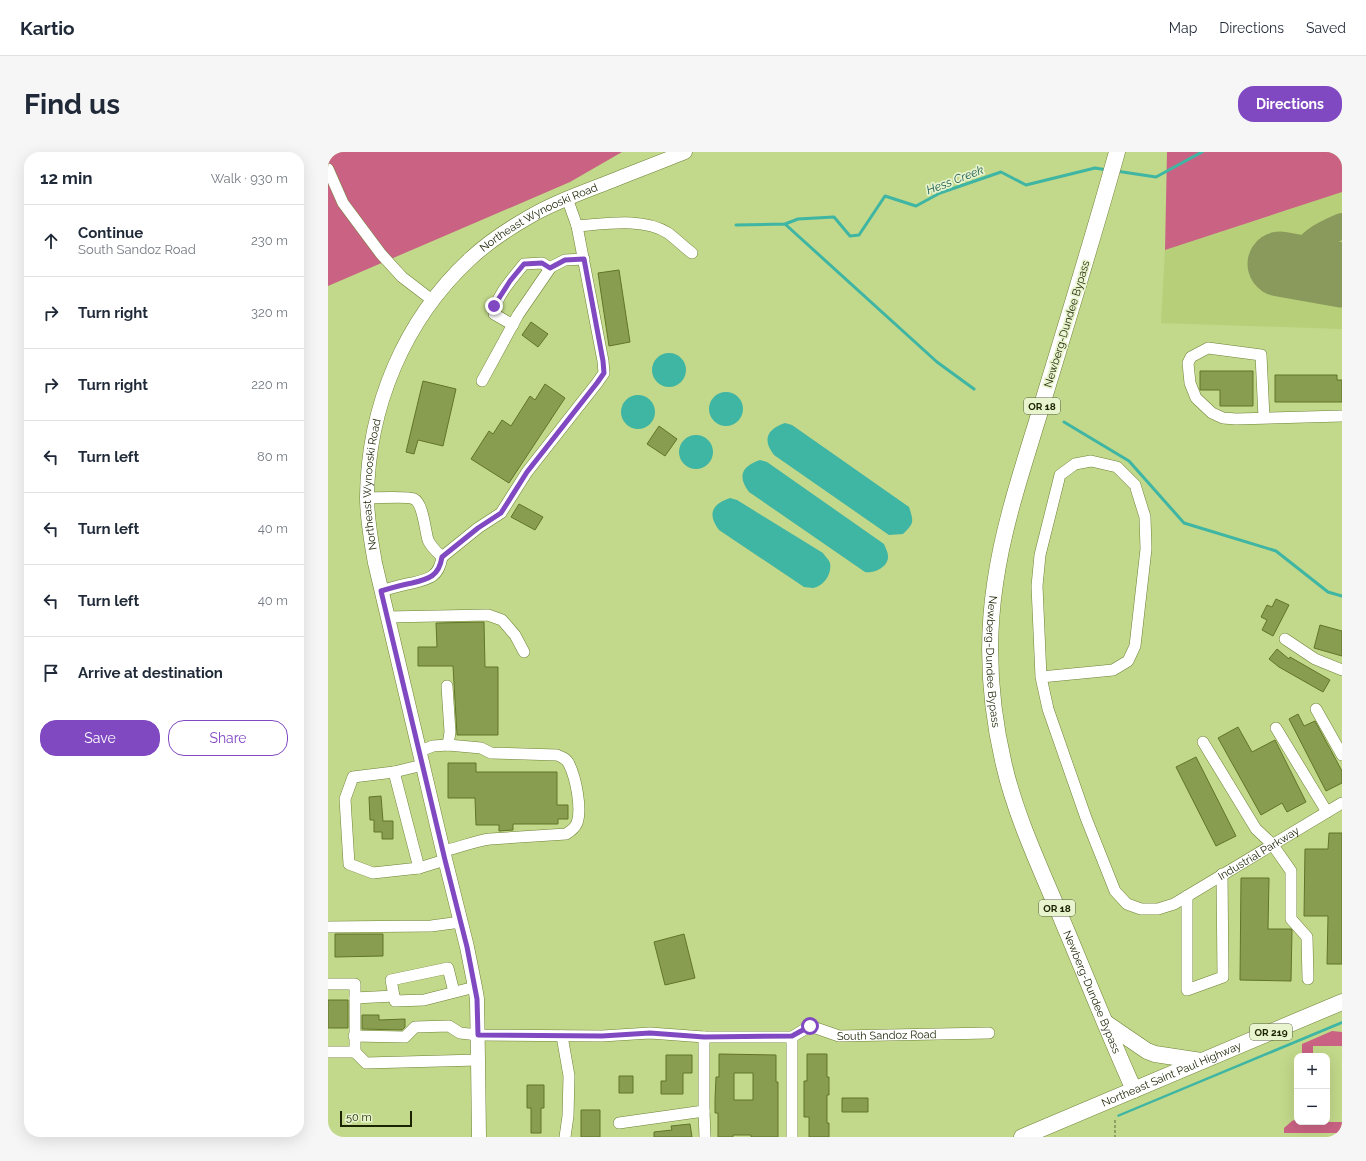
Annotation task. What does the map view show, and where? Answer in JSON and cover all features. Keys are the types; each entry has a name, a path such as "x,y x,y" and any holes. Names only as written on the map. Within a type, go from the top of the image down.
{"highway":[{"name":"Newberg-Dundee Bypass","path":"1117,152 1026,456 1002,543 994,583 990,625 990,666 999,742 1004,768 1011,791 1033,850 1134,1090"},
{"name":"Northeast Saint Paul Highway","path":"1022,1137 1342,1002"},
{"path":"1106,1023 1147,1051 1154,1054 1201,1061"}],"main road":[{"name":"Northeast Wynooski Road","path":"479,1137 477,999 467,947 381,591 370,534 367,498 368,464 373,432 381,400 395,362 410,332 432,300 470,259 501,234 546,208 567,198 686,152"}],"street":[{"path":"328,169 343,203 381,254 402,276 432,300"},
{"path":"381,591 422,581 433,576 440,565 442,557 478,528 501,513 527,472 604,373 584,259 577,226 567,198"},
{"path":"577,226 632,223 647,225 668,233 692,253"},
{"path":"482,381 513,325 550,268 565,260 584,259"},
{"path":"513,325 494,314 494,306 510,281 524,264 542,263 550,268"},
{"path":"1264,418 1262,355 1208,348 1191,357 1188,363 1190,383 1196,398 1212,412 1223,418 1264,418 1342,416"},
{"name":"Industrial Parkway","path":"1040,677 1114,670 1128,661 1135,646 1146,549 1145,517 1135,485 1117,467 1091,461 1074,464 1060,475 1040,555 1037,586 1040,677 1048,709 1081,804 1115,891 1127,904 1141,909 1158,909 1174,904 1342,803"},
{"path":"367,498 415,499 420,504 429,541 434,550 442,557"},
{"path":"387,617 488,615 502,620 515,636 524,652"},
{"path":"1285,639 1315,659 1342,670"},
{"path":"447,686 450,732 448,746"},
{"path":"1316,709 1342,755"},
{"path":"1276,728 1326,812"},
{"path":"1203,742 1256,829 1272,844 1291,870 1291,919 1308,937 1308,979"},
{"path":"420,751 433,746 448,746 481,748 491,754 557,755 564,758 569,764 577,793 579,813 576,824 573,830 566,834 480,840 458,848 418,868 372,873 349,864 345,799 353,777 394,772 423,765"},
{"path":"394,772 418,868"},
{"path":"1187,896 1187,990 1223,977 1222,874"},
{"path":"328,927 431,926 461,922"},
{"path":"454,992 448,968 391,980 395,1001 424,1000 475,987"},
{"path":"328,984 355,984 355,1052 366,1064 478,1060"},
{"path":"355,998 394,996"},
{"name":"South Sandoz Road","path":"354,1036 405,1037 416,1028 450,1026 460,1033 478,1035 602,1036 650,1033 704,1037 792,1036 810,1026 839,1036 989,1033"},
{"path":"562,1036 569,1076 568,1116 565,1137"},
{"path":"792,1036 792,1137"},
{"path":"704,1037 705,1137"},
{"path":"328,1052 355,1052"},
{"path":"619,1123 704,1111"}],"path":[{"path":"1115,1120 1115,1137"}],"shaded area":[{"path":"328,152 622,152 570,182 328,286"},
{"path":"1167,152 1342,152 1342,192 1165,250"},
{"path":"1342,192 1342,329 1161,323 1165,250"},
{"path":"1332,1031 1342,1032 1342,1046 1313,1046 1313,1053 1302,1053 1302,1044"},
{"path":"1294,1120 1294,1125 1330,1125 1330,1122 1342,1122 1342,1133 1284,1133 1284,1128"}],"water":[{"path":"666,353 672,353 676,354 683,360 686,370 685,377 679,384 672,387 666,387 662,386 655,380 652,373 652,367 653,363 659,356"},
{"path":"723,392 729,392 738,397 742,403 742,415 738,421 729,426 723,426 714,421 709,412 709,406 714,397"},
{"path":"635,395 641,395 645,396 652,402 655,412 654,419 648,426 641,429 635,429 631,428 624,422 621,415 621,409 622,405 628,398"},
{"path":"785,423 792,425 909,507 912,516 911,525 903,534 889,535 774,455 768,445 768,436 774,428"},
{"path":"699,435 706,437 711,442 713,452 711,462 706,467 693,469 686,467 681,462 679,449 681,442 686,437"},
{"path":"760,460 767,462 884,544 888,554 888,560 886,563 876,571 865,572 749,492 743,481 743,472 749,465"},
{"path":"730,498 737,500 823,553 830,563 830,571 824,582 813,588 804,587 719,530 713,519 713,510 719,503"},
{"path":"1342,1021 1342,1024 1118,1117 1117,1115"}],"building":[{"path":"619,270 630,342 609,346 598,273"},
{"path":"531,322 548,334 538,347 522,335"},
{"path":"1200,371 1253,371 1253,406 1220,406 1220,390 1200,390"},
{"path":"1275,375 1337,375 1337,380 1342,380 1342,402 1275,402"},
{"path":"423,381 456,389 443,446 418,440 414,454 406,452"},
{"path":"545,384 565,398 509,483 471,459 489,431 493,434 502,420 511,426 530,396 535,400"},
{"path":"659,426 677,439 665,456 647,444"},
{"path":"519,504 543,517 535,530 511,517"},
{"path":"1276,599 1289,605 1273,636 1262,630 1267,620 1261,617 1267,605 1272,607"},
{"path":"484,622 485,667 498,667 498,735 457,735 453,666 418,666 418,647 437,647 436,623"},
{"path":"1320,625 1342,631 1342,656 1314,648"},
{"path":"1277,649 1289,659 1290,657 1330,680 1323,692 1279,667 1269,659"},
{"path":"1298,714 1304,726 1315,721 1342,771 1342,783 1326,791 1289,719"},
{"path":"1238,727 1252,752 1275,740 1306,802 1287,812 1282,803 1261,815 1218,738"},
{"path":"1196,757 1236,836 1216,846 1176,767"},
{"path":"448,763 476,763 476,772 557,772 557,805 568,805 568,819 558,819 558,824 513,824 513,830 499,831 499,825 476,825 475,798 448,798"},
{"path":"381,796 383,821 393,821 393,839 382,839 382,832 374,832 374,820 370,820 369,797"},
{"path":"1329,833 1342,833 1342,964 1327,964 1328,916 1304,916 1305,849 1328,849"},
{"path":"1241,878 1269,878 1268,929 1292,930 1291,981 1240,980"},
{"path":"335,934 383,934 383,956 335,957"},
{"path":"684,934 695,978 665,985 654,942"},
{"path":"328,1000 348,1000 348,1028 328,1028"},
{"path":"362,1015 379,1015 379,1020 405,1019 405,1027 402,1030 362,1029"},
{"path":"719,1054 776,1055 776,1082 778,1082 778,1137 733,1135 733,1137 718,1137 718,1113 715,1113 715,1100 716,1077 719,1077","holes":["734,1073 753,1073 753,1100 734,1100"]},
{"path":"807,1054 827,1054 829,1095 827,1095 827,1123 829,1123 829,1137 809,1137 809,1117 804,1117 804,1081 807,1081"},
{"path":"666,1055 692,1055 692,1073 683,1073 683,1094 661,1094 661,1081 666,1081"},
{"path":"619,1076 633,1076 633,1093 619,1093"},
{"path":"527,1085 544,1085 544,1108 541,1108 541,1133 531,1133 531,1108 527,1108"},
{"path":"842,1098 868,1098 868,1112 842,1112"},
{"path":"581,1110 600,1110 600,1137 581,1137"},
{"path":"690,1124 692,1137 654,1137 654,1132 672,1130 671,1126"}],"waterway":[{"name":"Hess Creek","path":"1116,171 1156,177 1202,152"},
{"name":"Hess Creek","path":"736,225 785,224 798,219 834,217 850,236 859,235 885,196 916,206 940,193 1001,172 1026,185 1095,168 1107,170"},
{"path":"785,224 937,362 974,389"},
{"path":"1064,422 1129,461 1184,523 1276,551 1328,592 1342,596"}],"taxiway":[{"path":"1319,271 1307,260 1306,254 1308,248 1317,238 1342,226"}],"runway":[{"path":"1280,264 1342,275"}],"route":[{"path":"494,306 510,281 524,264 542,263 550,268 551,266 565,260 584,259 604,373 527,472 501,513 478,528 442,557 438,570 433,576 422,581 412,582 381,591 467,947 477,999 478,1035 602,1036 650,1033 704,1037 792,1036 810,1026"}]}
